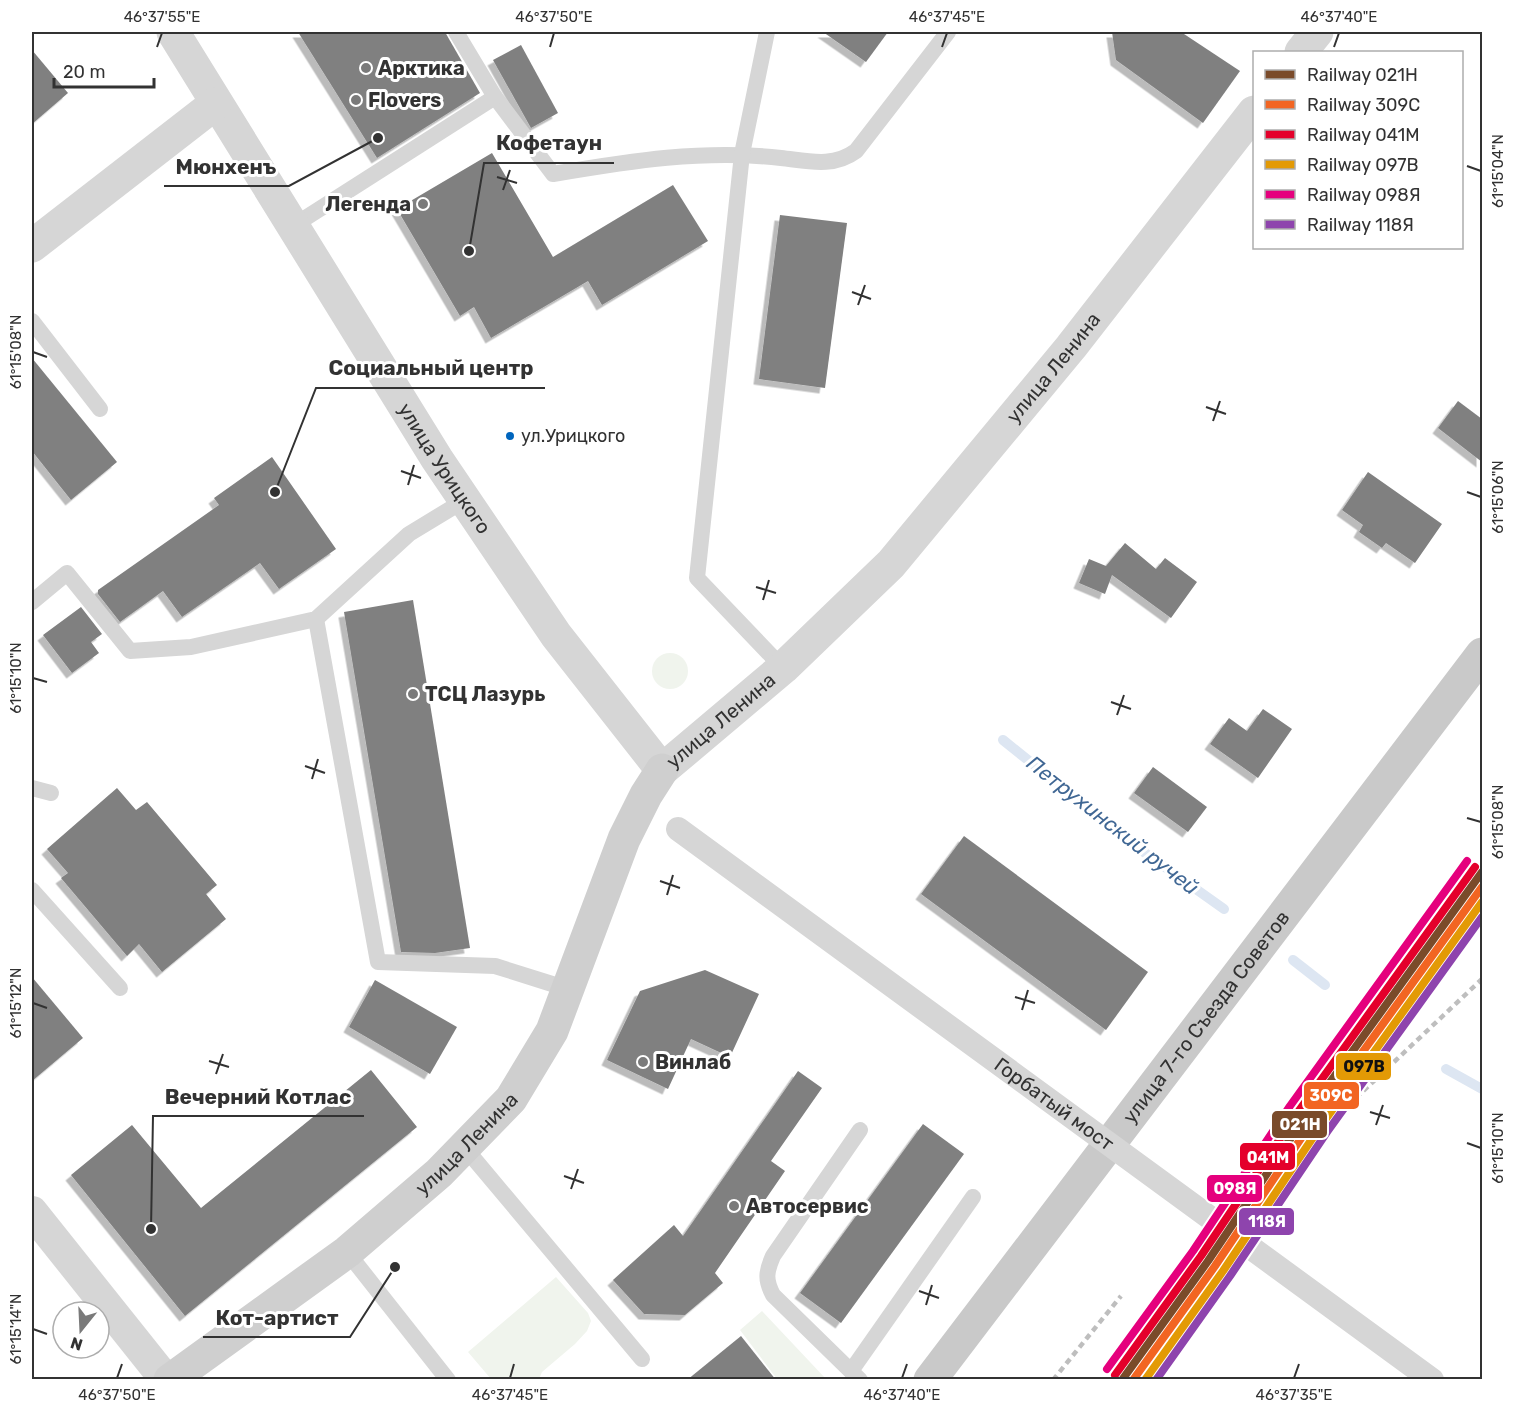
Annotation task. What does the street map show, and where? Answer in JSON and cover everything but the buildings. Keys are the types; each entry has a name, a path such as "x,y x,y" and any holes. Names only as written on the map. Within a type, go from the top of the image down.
{"main road":[{"name":"улица 7-го Съезда Советов","path":"930,1380 1482,654"},
{"name":"улица Ленина","path":"168,1380 347,1252 465,1148 512,1100 552,1031 624,839 646,795 662,770"}],"street":[{"name":"улица Урицкого","path":"173,32 215,104 465,500 556,635 662,770"},
{"path":"1302,51 1317,32"},
{"path":"32,246 215,104"},
{"name":"улица Ленина","path":"662,770 783,668 891,564 1071,347 1253,113"},
{"name":"Горбатый мост","path":"678,829 1432,1380"},
{"path":"32,1212 168,1380"}],"lane":[{"path":"456,32 495,97 553,174 675,156 742,154 828,163 846,159 856,151 948,32"},
{"path":"766,32 742,154 697,578 783,668"},
{"path":"293,226 495,97"},
{"path":"32,321 100,409"},
{"path":"32,602 67,573 130,651 191,647 316,619 409,534 465,500"},
{"path":"316,619 378,962 495,966 568,989"},
{"path":"32,788 51,793"},
{"path":"32,890 120,988"},
{"path":"860,1130 773,1257 766,1271 767,1285 773,1295 856,1375 973,1197"},
{"path":"465,1148 642,1359"},
{"path":"347,1252 448,1380"}],"shaded area":[{"path":"670,653 683,658 688,671 683,684 670,689 657,684 652,671 657,658"},
{"path":"556,1277 588,1313 591,1321 587,1331 542,1372 539,1379 491,1379 468,1352"},
{"path":"762,1311 826,1379 777,1379 740,1330"}],"waterway":[{"name":"Петрухинский ручей","path":"1003,740 1131,843 1224,909"},
{"name":"Петрухинский ручей","path":"1293,960 1325,985"},
{"name":"Петрухинский ручей","path":"1446,1069 1482,1089"}],"railway":[{"path":"1208,1261 1288,1162 1482,979"},
{"path":"1053,1380 1121,1296"}],"rail line":[{"name":"098Я","path":"1107,1369 1193,1251 1290,1106 1467,861"},
{"name":"041М","path":"1115,1375 1201,1256 1298,1112 1475,867"},
{"name":"021Н","path":"1122,1380 1208,1261 1305,1117 1482,872"},
{"name":"309С","path":"1133,1380 1215,1266 1312,1122 1482,887"},
{"name":"097В","path":"1145,1380 1223,1271 1320,1127 1482,902"},
{"name":"118Я","path":"1156,1380 1230,1276 1327,1132 1482,917"}],"place":[{"name":"Арктика","path":"366,68"},
{"name":"Flovers","path":"356,100"},
{"name":"Мюнхенъ","path":"378,138"},
{"name":"Легенда","path":"423,204"},
{"name":"Кофетаун","path":"469,251"},
{"name":"ул.Урицкого","path":"510,436"},
{"name":"Социальный центр","path":"275,492"},
{"name":"ТСЦ Лазурь","path":"413,694"},
{"name":"Винлаб","path":"643,1062"},
{"name":"Автоcервис","path":"734,1206"},
{"name":"Вечерний Котлас","path":"151,1229"},
{"name":"Кот-артист","path":"395,1267"}]}
